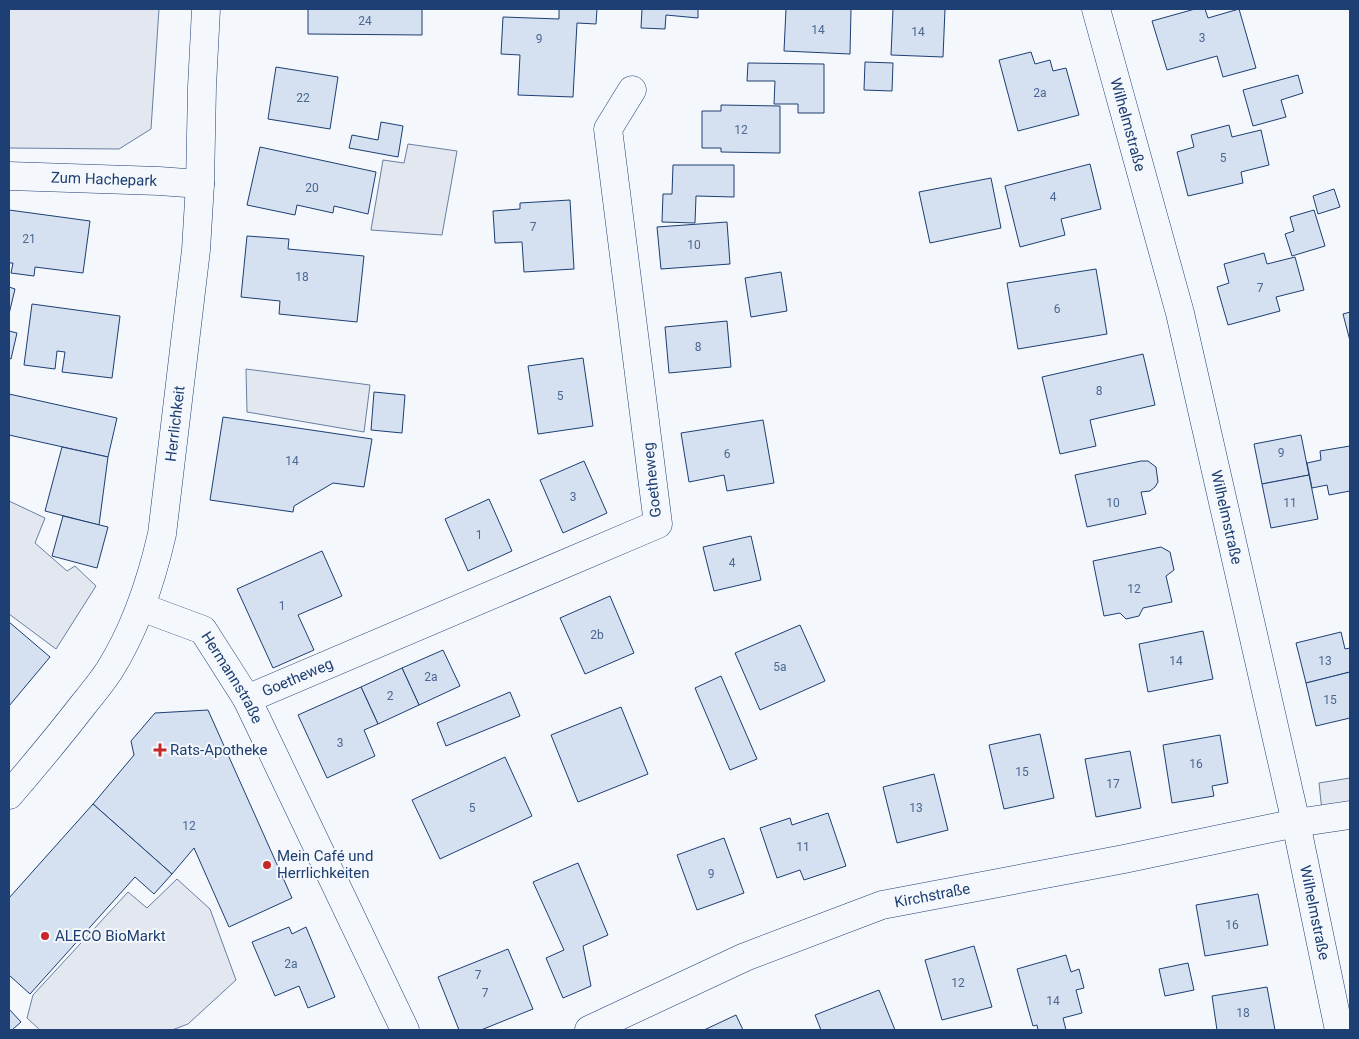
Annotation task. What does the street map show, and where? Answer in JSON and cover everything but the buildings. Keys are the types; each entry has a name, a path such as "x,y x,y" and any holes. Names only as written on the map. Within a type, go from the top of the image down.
{"street":[{"name":"Herrlichkeit","path":"9,796 108,672 141,607 162,534 196,250 206,9"},
{"name":"Wilhelmstraße","path":"1096,9 1180,313 1296,823 1339,1030"},
{"name":"Goetheweg","path":"247,698 658,524 608,129 632,90"},
{"name":"Zum Hachepark","path":"9,176 200,184"},
{"name":"Hermannstraße","path":"141,607 203,630 247,698 405,1030"},
{"name":"Kirchstraße","path":"589,1030 745,957 882,905 1124,859 1296,823 1350,815"}],"shaded area":[{"path":"9,9 159,9 151,129 119,149 9,148"},
{"path":"408,144 457,151 442,235 371,230 383,160 404,163"},
{"path":"246,369 370,385 364,432 247,412"},
{"path":"9,501 45,518 35,543 67,571 75,566 96,586 56,649 9,614"},
{"path":"1350,778 1350,807 1322,811 1319,783"},
{"path":"177,879 210,909 236,980 188,1024 172,1030 40,1030 27,1018 33,995 128,892 147,908"}],"place":[{"name":"Rats-Apotheke","path":"160,750"},
{"name":"Mein Café und Herrlichkeiten","path":"267,865"},
{"name":"ALECO BioMarkt","path":"45,936"}]}
